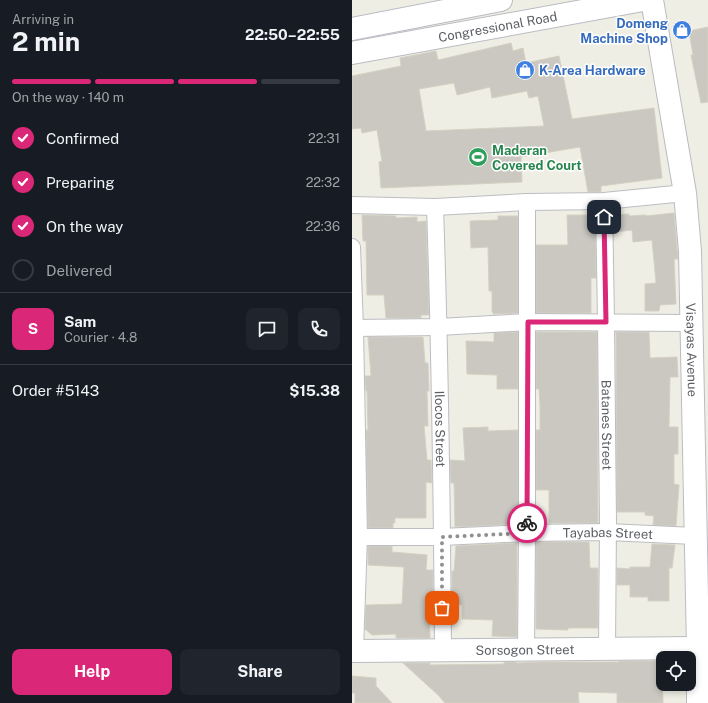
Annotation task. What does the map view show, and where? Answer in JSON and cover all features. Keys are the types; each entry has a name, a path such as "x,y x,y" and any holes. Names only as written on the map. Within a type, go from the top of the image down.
{"street":[{"name":"Congressional Road","path":"352,29 500,0"},
{"name":"Congressional Road","path":"352,53 643,0"},
{"name":"Visayas Avenue","path":"652,0 685,193 699,249 692,323 698,703"},
{"path":"352,205 435,206 527,202 604,202 685,193"},
{"path":"526,650 528,322 527,202"},
{"name":"Batanes Street","path":"604,202 607,649"},
{"name":"Ilocos Street","path":"435,206 439,327 443,651"},
{"path":"352,247 355,537 353,651"},
{"path":"353,328 439,327 528,322 692,323"},
{"name":"Tayabas Street","path":"355,537 442,537 527,533 607,532 695,536"},
{"name":"Sorsogon Street","path":"353,651 698,648"}],"building":[{"path":"708,27 708,102 701,103 691,55 693,55 689,31"},
{"path":"511,43 513,51 523,48 526,63 559,56 572,119 654,108 662,178 601,186 601,192 588,192 580,147 521,157 522,182 381,188 379,162 382,161 377,130 362,133 361,128 352,129 352,76 401,66 400,58 436,51 438,60","holes":["454,83 457,95 490,87 492,98 527,91 529,98 538,96 544,126 426,131 419,89"]},
{"path":"591,211 595,211 596,278 591,278 591,313 536,313 536,245 568,245 567,215 592,215"},
{"path":"674,213 678,259 674,259 676,304 660,305 659,311 645,311 645,284 656,283 652,240 633,242 632,230 614,232 614,215 629,214 629,216 646,216"},
{"path":"362,215 396,216 396,218 417,217 417,222 426,221 429,315 421,315 421,318 386,318 384,295 367,295 366,241 363,241"},
{"path":"498,216 518,216 518,313 493,314 492,291 489,291 488,247 471,248 470,221 498,220"},
{"path":"518,332 518,389 497,389 497,375 467,374 466,341 494,342 494,333"},
{"path":"536,332 597,332 598,523 549,523 549,490 536,490 536,430 540,430 540,405 539,389 536,389"},
{"path":"616,332 649,332 650,358 677,357 678,377 670,377 669,427 678,427 678,454 674,454 674,484 679,485 676,526 653,525 654,516 645,515 645,512 617,512"},
{"path":"368,337 423,337 425,363 428,363 428,426 424,426 427,460 431,460 432,483 426,482 426,518 395,518 393,528 368,528 366,430 368,430 365,376 371,376"},
{"path":"488,427 488,431 518,430 518,524 455,527 454,483 451,483 450,460 465,461 463,428"},
{"path":"536,542 589,542 590,568 598,568 598,628 568,628 568,630 536,629"},
{"path":"517,543 517,637 492,636 493,620 462,619 462,605 452,604 452,571 454,571 456,546"},
{"path":"652,544 675,545 672,568 669,568 669,601 648,601 648,597 630,597 630,585 617,585 617,568 630,569 630,567 650,567"},
{"path":"368,546 392,546 392,552 427,555 426,570 433,570 433,604 429,604 430,638 396,638 396,634 372,635 365,629 366,605 402,604 404,567 368,565"},
{"path":"656,661 656,691 663,691 663,703 617,703 617,693 578,692 579,703 445,703 403,663 430,663 430,665 504,664 504,662"},
{"path":"352,676 376,678 376,686 392,703 355,703 355,693 352,693"}],"way so far":[{"path":"442,608 442,537 527,533 527,523"}],"place":[{"name":"Domeng Machine Shop","path":"682,30"},
{"name":"K-Area Hardware","path":"525,70"},
{"name":"Maderan Covered Court","path":"478,157"}],"route":[{"path":"527,523 528,322 606,322 604,217"}]}
